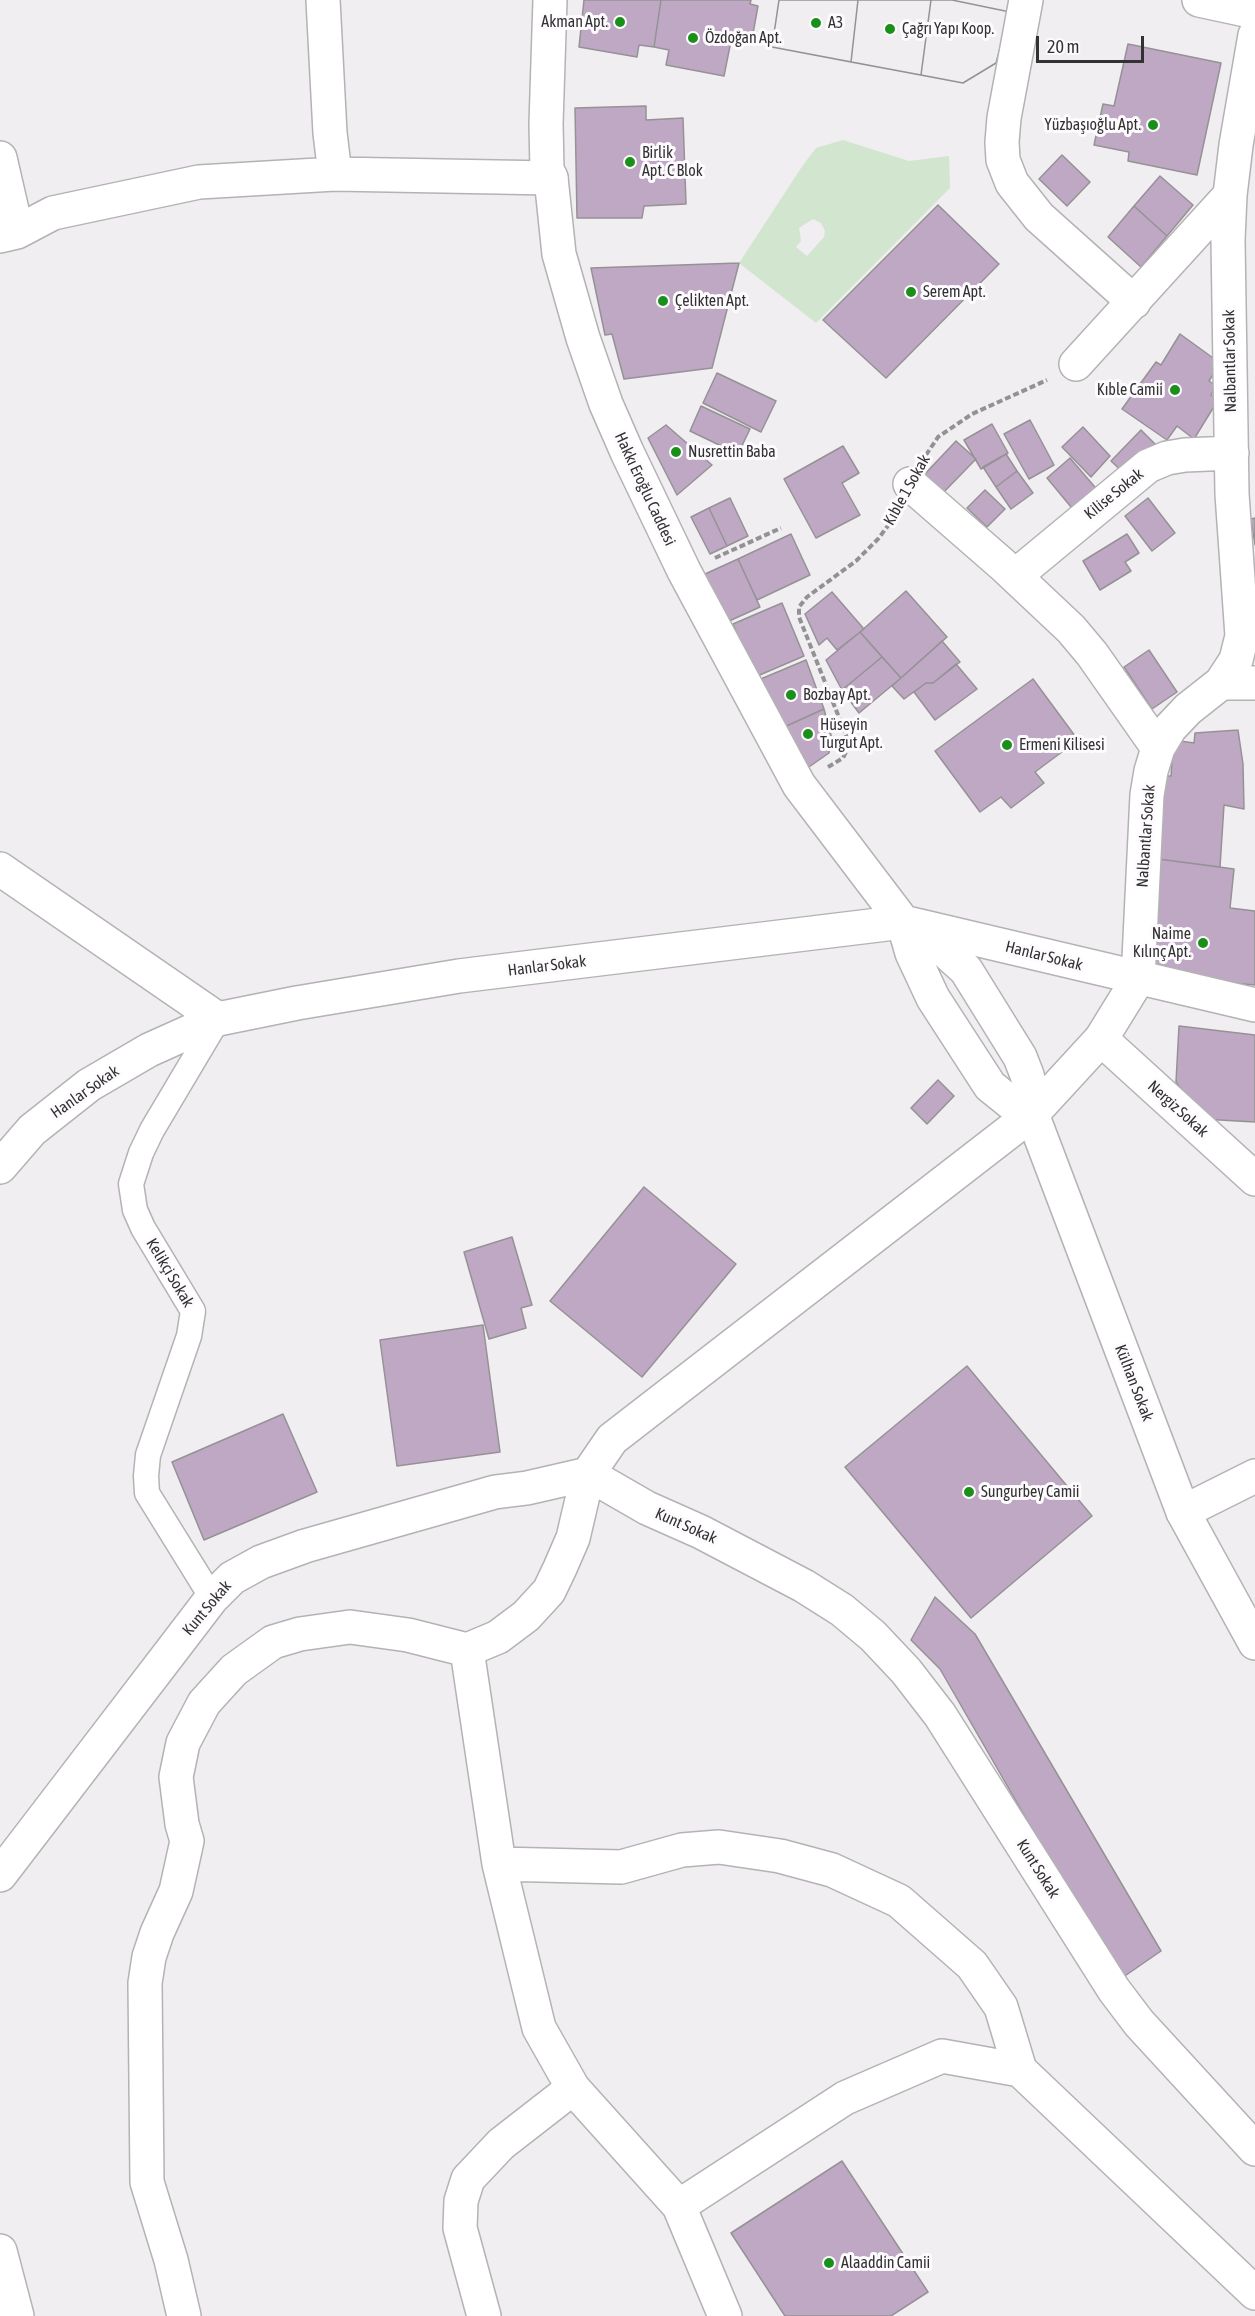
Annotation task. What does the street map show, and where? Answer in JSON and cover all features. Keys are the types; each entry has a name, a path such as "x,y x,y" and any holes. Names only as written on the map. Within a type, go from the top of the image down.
{"street":[{"path":"323,0 330,133 335,174"},
{"name":"Hakkı Eroğlu Caddesi","path":"550,0 546,124 547,170 551,178 559,254 583,338 606,404 684,571 799,785 903,922"},
{"path":"1026,0 1004,118 1003,160 1012,183 1039,218 1134,302"},
{"path":"1199,0 1255,12"},
{"name":"Nalbantlar Sokak","path":"1138,979 1147,795 1158,748 1170,728 1188,709 1221,683 1236,660 1242,636 1244,491 1232,453 1228,240 1236,145 1255,34"},
{"path":"0,158 9,234 53,213 199,182 335,174 551,178"},
{"path":"1076,364 1230,195"},
{"name":"Kilise Sokak","path":"1015,576 1148,466 1167,458 1185,455 1232,453"},
{"path":"910,484 1015,576 1071,629 1092,654 1158,748"},
{"path":"1221,683 1255,683"},
{"path":"0,869 218,1019"},
{"path":"903,922 912,953 933,998 990,1086 1021,1111 1032,1114"},
{"name":"Hanlar Sokak","path":"0,1167 32,1130 89,1084 149,1050 218,1019 297,1003 459,976 903,922 1255,1005"},
{"name":"Külhan Sokak","path":"903,922 951,956 966,970 1020,1057 1028,1075 1032,1095 1032,1114 1183,1512 1255,1643"},
{"path":"184,2316 171,2260 147,2182 146,1983 149,1957 176,1891 187,1841 182,1824 176,1777 183,1743 204,1702 234,1670 273,1642 300,1634 350,1627 408,1635 467,1650 498,1637 526,1616 549,1591 573,1538 588,1474 612,1438 1032,1114 1101,1039 1138,979"},
{"name":"Kelikçi Sokak","path":"212,1598 147,1493 148,1455 189,1336 193,1311 143,1228 135,1210 131,1184 141,1153 152,1130 218,1019"},
{"name":"Nergiz Sokak","path":"1101,1039 1255,1179"},
{"name":"Kunt Sokak","path":"0,1875 212,1598 232,1578 261,1562 304,1546 495,1492 527,1488 588,1474 647,1508 701,1532 804,1586 842,1610 873,1636 906,1671 940,1715 1114,1990 1133,2015 1255,2149"},
{"path":"1183,1512 1255,1476"},
{"path":"467,1650 499,1864 539,2028 573,2088 678,2206 725,2316"},
{"path":"499,1864 621,1867 682,1850 719,1847 780,1856 832,1870 899,1901 972,1965 1001,2007 1020,2070 1255,2293"},
{"path":"678,2206 844,2098 942,2056 1020,2070"},
{"path":"484,2316 460,2228 461,2201 468,2179 501,2144 573,2088"},
{"path":"0,2251 17,2316"}],"path":[{"name":"Kıble 1 Sokak","path":"799,785 843,758 848,748 846,735 799,617 799,606 807,597 856,561 878,539 897,513 917,468 938,437 972,414 1058,375 1076,364"},
{"path":"684,571 781,528"}],"green space":[{"path":"843,140 909,161 949,156 950,188 816,323 739,263 816,148","holes":["813,219 821,223 825,231 824,237 807,256 796,247 801,241 799,228"]}],"building":[{"name":"Akman Apt.","path":"584,0 661,0 654,47 639,45 637,57 579,47"},
{"name":"Özdoğan Apt.","path":"661,0 751,0 750,4 758,6 752,39 732,36 724,76 666,65 669,50 654,47"},
{"name":"A3","path":"779,0 858,0 851,62 772,47"},
{"name":"Çağrı Yapı Koop.","path":"779,0 952,0 1010,12 996,63 963,83 772,47"},
{"path":"858,0 931,0 921,75 851,62"},
{"path":"931,0 952,0 1010,12 996,63 963,83 921,75"},
{"name":"Yüzbaşıoğlu Apt.","path":"1128,44 1221,63 1197,175 1128,161 1129,152 1094,145 1103,104 1114,106"},
{"name":"Birlik Apt. C Blok","path":"646,106 646,120 683,118 686,204 644,206 642,218 577,218 575,108"},
{"path":"1062,155 1090,182 1067,206 1039,179"},
{"path":"1160,176 1193,205 1167,236 1134,206"},
{"name":"Serem Apt.","path":"938,205 999,264 886,378 823,320"},
{"path":"1134,206 1167,236 1141,267 1108,237"},
{"name":"Çelikten Apt.","path":"739,263 712,368 624,379 612,334 605,335 591,268"},
{"name":"Kıble Camii","path":"1180,334 1220,363 1209,381 1216,386 1211,395 1218,400 1194,439 1177,426 1167,440 1122,409 1156,362 1161,365"},
{"path":"717,373 776,401 761,432 703,403"},
{"path":"701,406 750,429 738,454 690,431"},
{"path":"1030,420 1054,465 1029,479 1004,434"},
{"path":"992,424 1008,453 981,469 964,440"},
{"name":"Nusrettin Baba","path":"666,425 712,465 677,495 648,438"},
{"path":"1083,427 1110,456 1091,477 1062,447"},
{"path":"1141,430 1157,446 1127,476 1111,461"},
{"path":"956,441 976,459 941,495 922,477"},
{"path":"843,446 859,473 842,483 860,515 816,538 784,479"},
{"path":"1006,454 1017,471 996,487 983,467"},
{"path":"1070,458 1100,493 1076,513 1047,478"},
{"path":"1017,471 1033,493 1011,509 996,487"},
{"path":"985,490 1005,509 987,527 967,508"},
{"path":"730,498 748,536 727,546 709,508"},
{"path":"1148,498 1175,533 1152,551 1125,516"},
{"path":"709,508 727,546 710,554 691,517"},
{"path":"1255,518 1255,545 1251,519"},
{"path":"791,534 810,575 757,600 738,559"},
{"path":"1127,534 1139,553 1125,562 1131,571 1100,590 1083,561"},
{"path":"738,559 760,607 727,622 705,574"},
{"path":"906,591 947,637 901,678 860,632"},
{"path":"832,592 864,629 837,650 827,638 819,645 805,614"},
{"path":"782,603 804,656 755,677 733,624"},
{"path":"860,632 882,657 842,690 826,660"},
{"path":"942,641 960,662 933,683 926,683 904,699 892,686"},
{"path":"1149,650 1177,692 1152,709 1124,667"},
{"path":"882,657 901,678 859,713 842,690"},
{"name":"Bozbay Apt.","path":"806,660 824,709 782,728 756,681"},
{"path":"956,664 977,689 935,720 914,692 926,683 933,683"},
{"name":"Ermeni Kilisesi","path":"1033,679 1078,740 1035,772 1044,783 1011,808 1001,797 980,812 935,751"},
{"name":"Hüseyin Turgut Apt.","path":"824,709 832,739 829,753 806,769 782,728"},
{"path":"1238,730 1243,764 1244,809 1224,805 1220,867 1158,859 1164,776 1171,776 1173,744 1180,741 1194,743 1195,733"},
{"name":"Naime Kılınç Apt.","path":"1158,859 1234,869 1230,908 1255,911 1255,985 1147,975"},
{"path":"1179,1026 1255,1035 1255,1122 1202,1119 1176,1082"},
{"path":"938,1080 954,1096 927,1124 911,1108"},
{"path":"644,1187 736,1264 642,1377 550,1301"},
{"path":"512,1237 532,1305 521,1308 526,1328 489,1339 464,1252"},
{"path":"483,1325 500,1452 397,1466 380,1340"},
{"name":"Sungurbey Camii","path":"967,1366 1092,1516 971,1618 845,1467"},
{"path":"283,1414 317,1492 204,1540 172,1462"},
{"path":"935,1597 975,1634 1161,1951 1119,1980 940,1669 911,1640"},
{"name":"Alaaddin Camii","path":"842,2161 928,2292 891,2316 785,2316 731,2233"}],"place":[{"name":"Akman Apt.","path":"620,22"},
{"name":"A3","path":"816,23"},
{"name":"Çağrı Yapı Koop.","path":"890,29"},
{"name":"Özdoğan Apt.","path":"693,38"},
{"name":"Yüzbaşıoğlu Apt.","path":"1153,125"},
{"name":"Birlik Apt. C Blok","path":"630,162"},
{"name":"Serem Apt.","path":"911,292"},
{"name":"Çelikten Apt.","path":"663,301"},
{"name":"Kıble Camii","path":"1175,390"},
{"name":"Nusrettin Baba","path":"676,452"},
{"name":"Bozbay Apt.","path":"791,695"},
{"name":"Hüseyin Turgut Apt.","path":"808,734"},
{"name":"Ermeni Kilisesi","path":"1007,745"},
{"name":"Naime Kılınç Apt.","path":"1203,943"},
{"name":"Sungurbey Camii","path":"969,1492"},
{"name":"Alaaddin Camii","path":"829,2263"}]}
